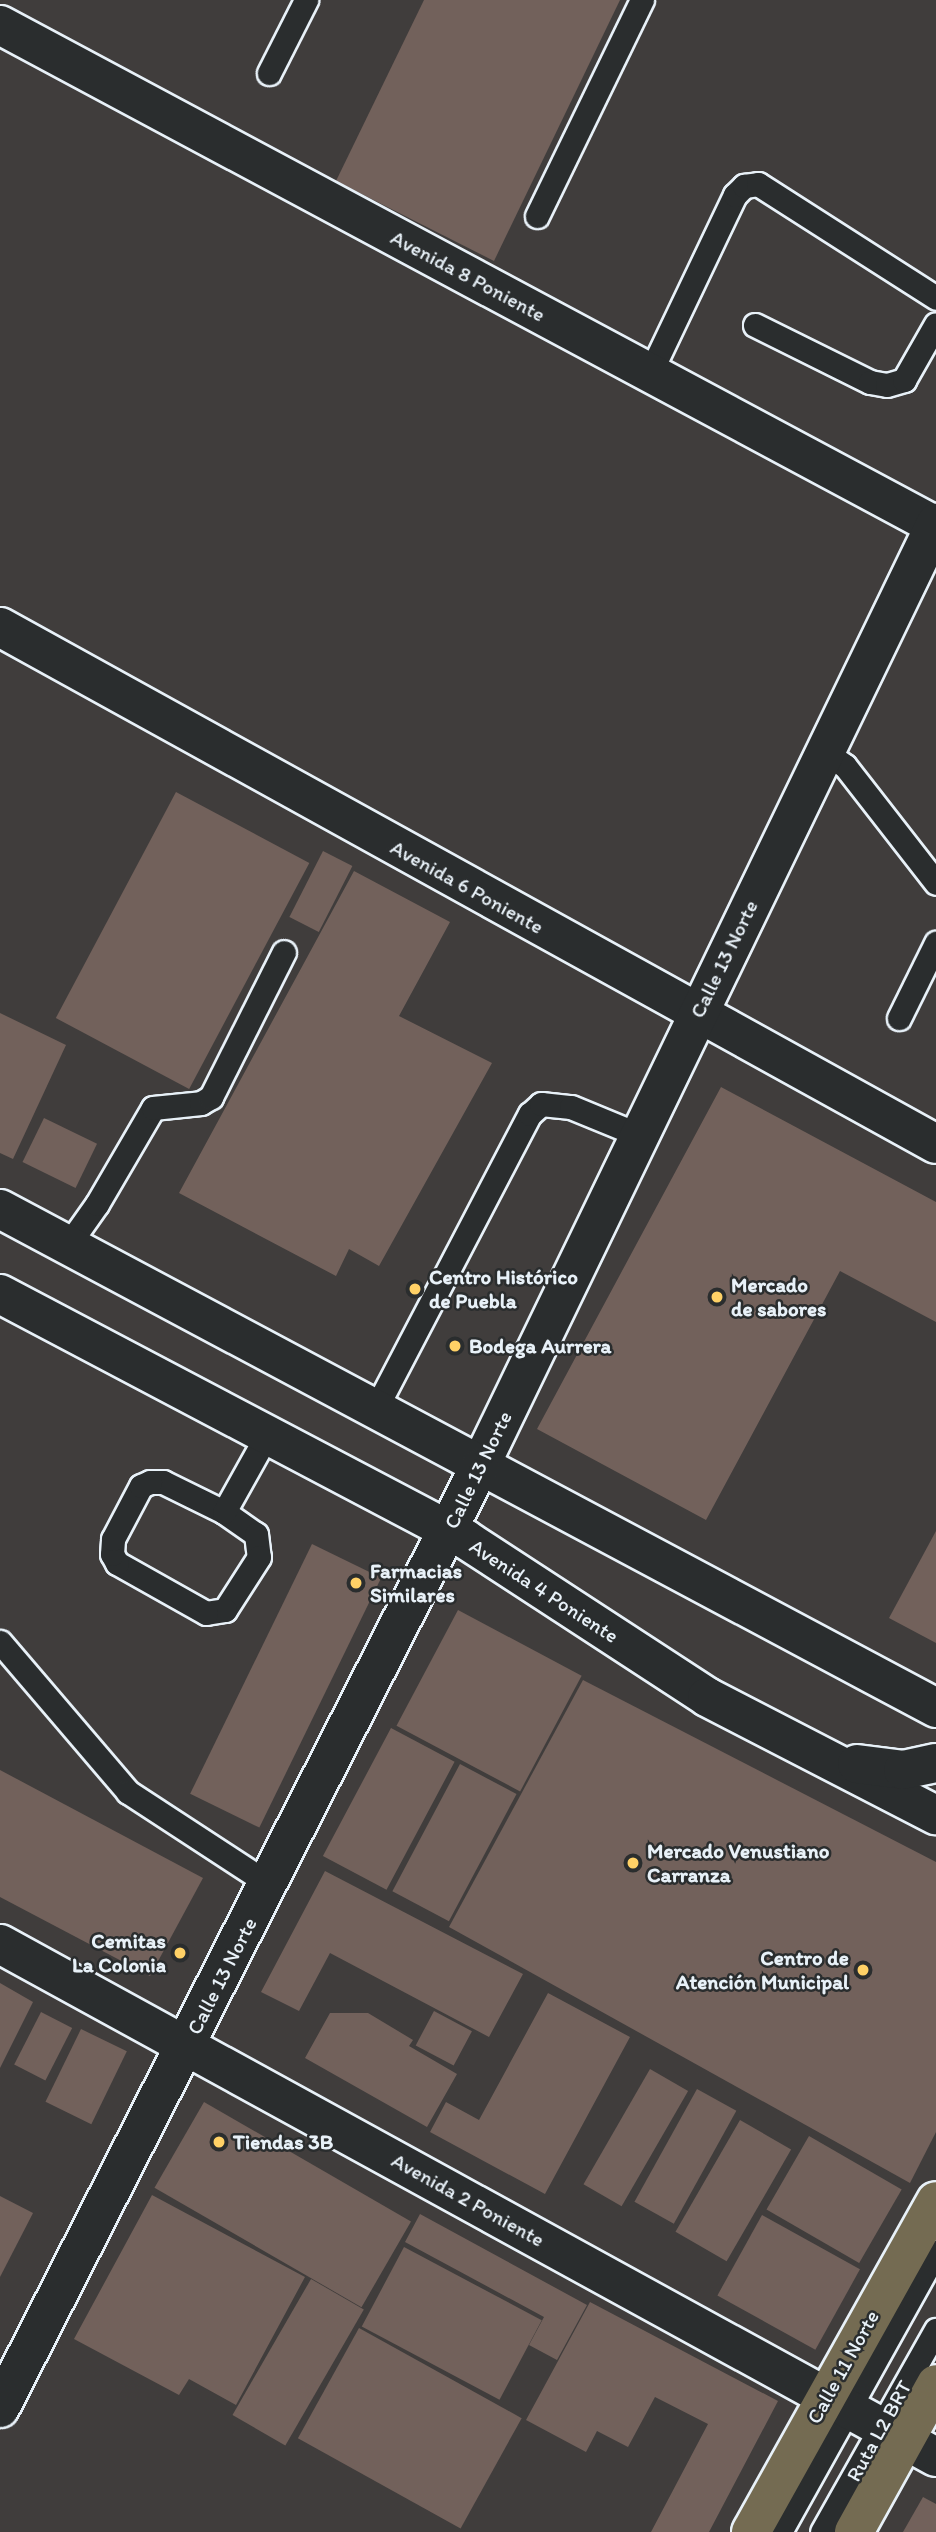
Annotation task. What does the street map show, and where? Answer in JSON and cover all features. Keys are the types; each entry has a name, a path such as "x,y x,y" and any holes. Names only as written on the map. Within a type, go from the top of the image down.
{"main road":[{"name":"Calle 11 Norte","path":"751,2532 838,2402 936,2201"},
{"path":"854,2532 907,2441 936,2384"}],"street":[{"name":"Avenida 8 Poniente","path":"6,22 650,373 936,525"},
{"name":"Calle 13 Norte","path":"0,2408 448,1531 936,525"},
{"name":"Avenida 6 Poniente","path":"0,627 936,1144"},
{"path":"0,1209 376,1408 479,1468 936,1708"},
{"name":"Avenida 4 Poniente","path":"0,1294 448,1531 707,1697 936,1815"},
{"path":"827,1759 903,1770 936,1763"},
{"name":"Avenida 2 Poniente","path":"0,1944 907,2441"}],"lane":[{"path":"269,73 306,0"},
{"path":"537,216 642,0"},
{"path":"650,373 735,195 744,186 758,184 936,298"},
{"path":"755,325 870,382 887,385 904,380 936,324"},
{"path":"825,752 845,766 936,883"},
{"path":"899,1018 936,943"},
{"path":"68,1245 97,1205 152,1108 201,1103 211,1097 284,951"},
{"path":"376,1408 530,1114 541,1104 571,1107 639,1135"},
{"path":"224,1512 267,1435"},
{"path":"150,1482 163,1482 224,1512 256,1534 259,1557 225,1610 215,1615 117,1563 112,1554 113,1539 141,1486 150,1482"},
{"path":"0,1642 128,1792 269,1884"},
{"name":"Ruta L2 BRT","path":"780,2532 838,2402 936,2252"},
{"name":"Ruta L2 BRT","path":"822,2532 907,2441 936,2330"}],"building":[{"path":"424,0 620,0 494,261 336,181"},
{"path":"176,792 309,863 189,1089 56,1018"},
{"path":"323,851 352,866 319,932 289,917"},
{"path":"354,871 450,922 399,1016 492,1063 379,1266 349,1249 336,1276 179,1193"},
{"path":"0,1013 66,1045 13,1159 0,1153"},
{"name":"Mercado de sabores","path":"721,1087 936,1202 936,1322 840,1271 706,1520 537,1429"},
{"path":"44,1118 97,1144 76,1188 23,1162"},
{"path":"936,1531 936,1643 889,1618"},
{"path":"312,1544 381,1578 259,1828 190,1794"},
{"path":"458,1610 582,1676 520,1791 396,1726"},
{"path":"583,1680 936,1862 936,2132 910,2183 449,1927"},
{"path":"391,1728 455,1762 386,1890 323,1856"},
{"path":"460,1764 517,1794 449,1921 392,1891"},
{"path":"0,1770 203,1878 150,1976 0,1897"},
{"path":"325,1871 523,1974 489,2037 330,1953 299,2011 261,1992"},
{"path":"0,1983 33,2002 0,2068"},
{"path":"548,1993 630,2037 545,2194 430,2132 446,2102 479,2120"},
{"path":"434,2011 472,2031 454,2066 416,2045"},
{"path":"41,2012 72,2028 45,2080 14,2065"},
{"path":"330,2013 368,2013 413,2040 409,2046 457,2074 427,2127 305,2058"},
{"path":"81,2029 127,2051 91,2124 45,2102"},
{"path":"650,2069 688,2091 622,2206 584,2184"},
{"path":"697,2089 736,2111 674,2224 634,2202"},
{"path":"204,2102 411,2222 361,2307 154,2188"},
{"path":"740,2120 791,2150 727,2261 676,2232"},
{"path":"809,2136 902,2190 859,2263 766,2210"},
{"path":"152,2195 305,2277 236,2405 189,2379 179,2395 74,2339"},
{"path":"0,2196 33,2213 0,2277"},
{"path":"420,2214 587,2305 557,2360 529,2345 544,2317 405,2242"},
{"path":"762,2215 860,2269 815,2350 717,2295"},
{"path":"404,2247 542,2320 499,2400 362,2326"},
{"path":"311,2279 364,2310 285,2445 232,2415"},
{"path":"590,2302 778,2401 709,2532 651,2532 708,2424 655,2397 628,2447 597,2431 586,2452 526,2420"},
{"path":"359,2328 522,2418 461,2528 298,2438"},
{"path":"923,2497 936,2504 936,2532 903,2532"}],"place":[{"name":"Centro Histórico de Puebla","path":"415,1289"},
{"name":"Mercado de sabores","path":"717,1297"},
{"name":"Bodega Aurrera","path":"455,1346"},
{"name":"Farmacias Similares","path":"356,1583"},
{"name":"Mercado Venustiano Carranza","path":"633,1863"},
{"name":"Cemitas La Colonia","path":"180,1953"},
{"name":"Centro de Atención Municipal","path":"863,1970"},
{"name":"Tiendas 3B","path":"219,2142"}]}
